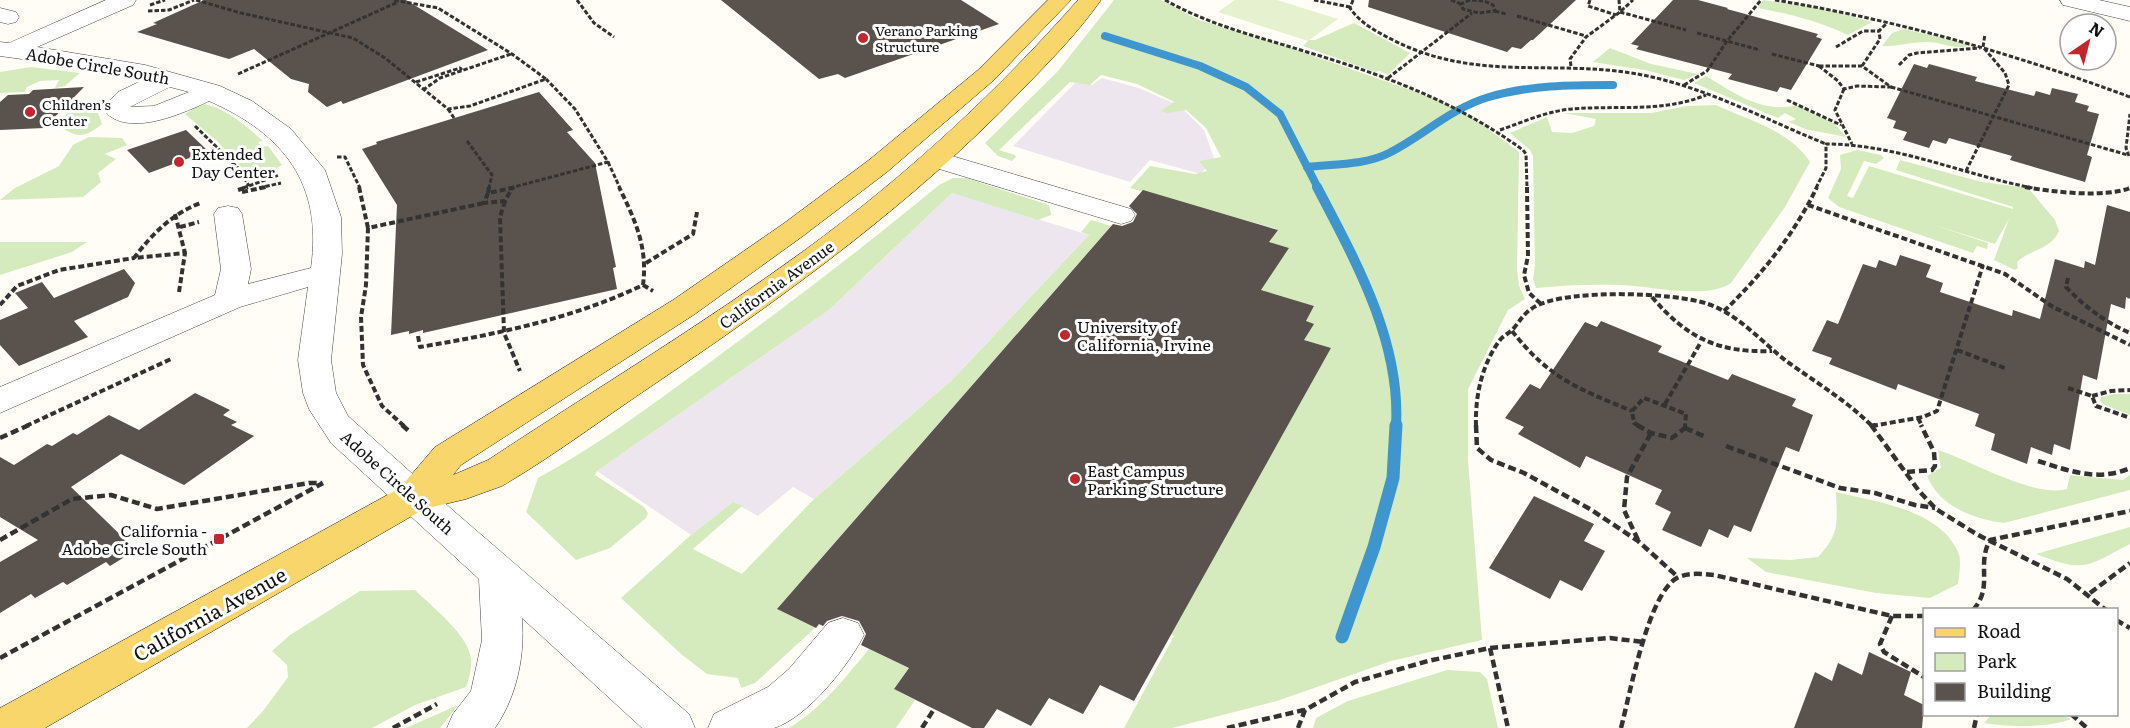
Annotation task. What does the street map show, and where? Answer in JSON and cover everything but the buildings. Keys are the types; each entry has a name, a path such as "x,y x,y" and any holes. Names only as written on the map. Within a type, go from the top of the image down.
{"main road":[{"name":"California Avenue","path":"413,498 448,456 684,307 794,230 878,166 986,75 1060,0"},
{"name":"California Avenue","path":"5,728 413,498 483,480 684,350 830,245 935,159 1006,95 1053,46 1090,0"}],"street":[{"path":"2071,0 2130,14"},
{"path":"6,50 64,25 133,6"},
{"name":"Adobe Circle South","path":"6,50 95,62 171,78 211,91 268,122 304,161 317,183 327,215 325,274 313,365 319,396 336,426 413,498 673,728"},
{"path":"171,78 137,91 121,100 114,108 121,114 135,117 174,107 211,91"},
{"path":"935,159 1121,215"},
{"path":"218,208 236,269 229,300"},
{"path":"0,401 229,300 284,283 325,274"},
{"path":"456,715 491,698 503,640 499,574"},
{"path":"730,728 783,701 804,682 843,635"}],"path":[{"path":"133,6 169,10 195,0 353,38 385,58 448,109 454,118"},
{"path":"393,0 438,8 512,54 546,79 575,110 608,162 636,223 646,263 643,285"},
{"path":"577,0 594,23 614,38"},
{"path":"1165,0 1203,19 1387,78 1440,98 1479,117 1500,131 1526,154 1528,256 1524,275 1529,293 1540,303"},
{"path":"1314,0 1350,7"},
{"path":"1350,7 1353,0"},
{"path":"1451,0 1461,4 1463,9 1472,13 1486,14 1495,11 1506,14"},
{"path":"1461,4 1470,0 1484,0 1493,5 1495,11"},
{"path":"1590,0 1587,6 1617,15"},
{"path":"1619,0 1620,12"},
{"path":"1571,66 1570,59 1586,37 1617,15 1633,0"},
{"path":"1683,86 1707,71 1727,41 1761,0"},
{"path":"1775,0 1887,23 1983,47 2040,64 2130,97"},
{"path":"235,76 399,2"},
{"path":"1350,7 1357,20 1390,38 1442,59 1487,67 1571,66 1621,70 1707,94 1826,144 1852,144 1896,152 2001,182 2033,188 2098,193 2120,192 2130,188"},
{"path":"1620,12 1686,30"},
{"path":"1387,78 1419,51 1439,41 1472,13"},
{"path":"1517,16 1586,37"},
{"path":"1862,66 1880,39 1880,31 1887,23"},
{"path":"1836,46 1863,31 1880,31"},
{"path":"1697,33 1760,50"},
{"path":"1966,171 1992,116 2000,107 2008,85 2005,73 1983,47 1985,34"},
{"path":"1899,65 1909,55 1917,53 1983,47"},
{"path":"423,90 440,78 512,54"},
{"path":"1772,54 1819,66 1862,66 1891,87"},
{"path":"1819,66 1838,81 1844,89"},
{"path":"415,82 460,68 462,70"},
{"path":"448,109 470,106 546,79"},
{"path":"1844,89 1857,86 1891,87 2129,155"},
{"path":"1841,126 1835,110 1844,89"},
{"path":"1500,131 1568,109 1657,109 1697,99 1707,94"},
{"path":"1787,100 1841,126 1847,132 1852,144"},
{"path":"174,107 239,169 249,186"},
{"path":"2129,155 2126,148 2130,114"},
{"path":"466,141 492,175 484,203"},
{"path":"1724,311 1753,284 1808,205 1826,168 1826,144"},
{"path":"332,157 345,157 362,193 368,228 366,285 361,318 363,365 382,406 410,432"},
{"path":"488,193 551,179 608,162"},
{"path":"285,173 232,193 247,192 280,182 282,186 288,185"},
{"path":"512,188 500,217 504,333 520,371"},
{"path":"368,228 484,203 505,201"},
{"path":"1808,205 2005,274 2053,307 2130,345"},
{"path":"134,258 161,224 175,214 218,208"},
{"path":"646,263 693,234 697,212"},
{"path":"175,214 185,253 179,294"},
{"path":"0,305 17,286 59,270 134,258 185,253"},
{"path":"1872,426 1884,420 1918,418 1937,411 1983,265"},
{"path":"2068,278 2066,287 2088,312 2130,333"},
{"path":"418,336 420,347 504,333 615,300 643,285"},
{"path":"643,285 653,291"},
{"path":"1678,578 1638,541 1590,509 1524,473 1491,460 1477,448 1474,411 1477,390 1492,353 1502,337 1512,331 1518,320 1540,303 1573,297 1604,295 1652,296 1689,299 1724,311 1773,351 1843,400 1872,426 1907,472 1918,491 1935,508 1990,540 2028,556 2090,593 2105,608"},
{"path":"1652,296 1664,312 1701,342 1729,349 1773,351"},
{"path":"1512,331 1540,364 1579,388 1632,411"},
{"path":"1665,404 1701,342"},
{"path":"1957,350 2007,369"},
{"path":"0,438 175,358"},
{"path":"2068,388 2092,396 2111,391 2130,390"},
{"path":"2092,396 2096,406 2130,418"},
{"path":"1644,398 1665,404 1686,414 1685,428 1672,438 1651,433 1634,423 1632,411 1644,398"},
{"path":"1907,472 1932,470 1935,466 1934,452 1918,418"},
{"path":"1685,428 1706,437"},
{"path":"1638,541 1624,510 1627,477 1651,433"},
{"path":"1726,446 1840,488 1875,493 1916,506 1935,508"},
{"path":"2038,461 2077,473 2114,476 2130,468"},
{"path":"0,540 72,499 111,495 157,509 309,483 323,483 0,658"},
{"path":"1974,608 1981,603 1986,593 1985,547 1990,540 2130,511"},
{"path":"2090,593 2130,563"},
{"path":"1621,728 1643,642 1657,602 1666,587 1678,578 1691,574 1714,575 1892,616 1923,616"},
{"path":"1892,616 1881,644 1884,652 1923,676"},
{"path":"1227,728 1305,710 1355,682 1428,661 1491,648 1610,638 1643,642"},
{"path":"1491,648 1508,728"},
{"path":"922,728 934,709"},
{"path":"1298,728 1305,710"},
{"path":"393,728 456,715"},
{"path":"2073,716 2087,728"}],"shaded area":[{"path":"1102,78 1139,88 1180,106 1204,130 1214,158 1201,174 1150,160 1130,182 1013,146 1078,80 1092,85"},
{"path":"952,193 1089,235 952,380 814,499 793,487 758,516 733,502 691,535 597,471 829,310"}],"green space":[{"path":"1114,0 1161,0 1199,20 1291,48 1436,99 1473,118 1519,152 1517,270 1519,286 1525,299 1508,310 1468,389 1468,460 1482,640 1391,661 1277,701 1172,728 1124,728 1174,636 1171,634 1331,348 1304,340 1306,321 1314,306 1261,290 1289,248 1269,242 1277,229 1130,188 1150,166 1195,174 1207,171 1199,161 1221,157 1206,128 1186,110 1167,113 1161,111 1174,102 1137,84 1101,75 1090,85 1070,82 999,150 1015,155 1012,161 998,156 985,143 1058,71"},
{"path":"1235,0 1277,0 1338,19 1308,41 1218,12"},
{"path":"1763,0 1825,9 1872,22 1848,35 1804,18 1758,8"},
{"path":"1354,23 1410,53 1388,75 1303,46 1309,40 1315,40"},
{"path":"1904,29 1973,45 1953,47 1926,42 1882,46 1892,33"},
{"path":"1610,48 1651,64 1698,74 1684,80 1645,70 1593,62"},
{"path":"31,67 80,73 65,86 55,88 59,80 40,81 27,87 24,92 0,93 0,72"},
{"path":"1706,76 1738,95 1761,104 1772,107 1797,105 1835,124 1846,137 1805,129 1789,122 1796,119 1785,113 1778,118 1694,83"},
{"path":"81,101 105,102 98,113 102,124 89,133 79,135 56,124"},
{"path":"203,104 227,113 263,141 258,142 261,147 268,146 282,165 277,168 278,171 260,177 245,171 217,141 185,114 192,110 189,109"},
{"path":"1716,105 1780,134 1802,151 1810,162 1785,207 1731,283 1707,291 1610,285 1536,288 1533,279 1535,265 1533,156 1530,150 1510,133 1547,117 1552,132 1572,133 1594,126 1596,119 1564,113 1651,113 1687,106"},
{"path":"89,137 122,138 127,145 105,154 116,159 98,173 101,182 83,197 0,200 15,188 59,166 73,145"},
{"path":"1857,150 1881,155 1884,158 1876,164 1864,161 1847,196 1853,198 1869,166 2013,209 2013,207 1896,170 1900,160 1982,182 2028,188 2055,220 2059,231 2046,246 2017,262 2018,268 2015,270 1994,260 2009,219 1995,244 1934,225 1988,243 1987,249 1977,246 1973,253 1839,207 1828,198 1841,169 1840,155"},
{"path":"953,178 966,178 1049,205 1051,215 1038,220 952,193 829,310 597,471 595,475 644,507 648,513 646,518 610,548 576,560 526,512 538,478 601,440 662,398 822,278 939,185"},
{"path":"1091,220 1111,226 777,609 815,628 755,683 741,688 738,678 707,674 681,654 621,598 691,535 733,502 742,506 693,549 742,574 814,499 952,380 1089,235 1081,232"},
{"path":"0,242 87,242 72,252 0,275"},
{"path":"2130,394 2130,415 2100,401 2101,397"},
{"path":"1938,450 2021,484 2038,488 2067,489 2070,475 2123,480 2130,475 2130,490 2004,523 1992,521 1958,509 1948,503 1932,486 1927,476 1941,468"},
{"path":"1836,492 1905,510 1937,526 1949,537 1958,552 1960,563 1958,584 1930,598 1876,593 1766,572 1747,558 1790,560 1818,557 1830,541 1836,527"},
{"path":"2130,527 2130,544 2085,565 2065,564 2036,554"},
{"path":"415,590 449,622 464,640 471,659 466,687 415,705 372,728 247,728 263,711 288,677 287,665 272,651 290,635 360,591"},
{"path":"869,649 909,668 894,689 915,700 896,728 789,728 822,702"},
{"path":"1447,670 1480,672 1487,679 1498,728 1313,728 1316,718 1348,701"},
{"path":"458,705 440,728 406,728"},
{"path":"1990,716 2064,716 2071,719 2052,724 2029,726 1984,723"}],"waterway":[{"path":"1105,36 1200,66 1246,87 1280,114 1307,167"},
{"path":"1307,167 1360,162 1380,157 1402,146 1462,108 1489,97 1535,88 1613,85"},
{"path":"1307,167 1318,188"},
{"path":"1317,187 1360,272 1383,332 1396,394 1396,425"},
{"path":"1342,637 1374,547 1393,478 1396,425"}],"place":[{"name":"Verano Parking Structure","path":"863,38"},
{"name":"Children’s Center","path":"30,112"},
{"name":"Extended Day Center","path":"179,162"},
{"name":"University of California, Irvine","path":"1065,335"},
{"name":"East Campus Parking Structure","path":"1075,479"},
{"name":"California - Adobe Circle South","path":"219,539"}]}
